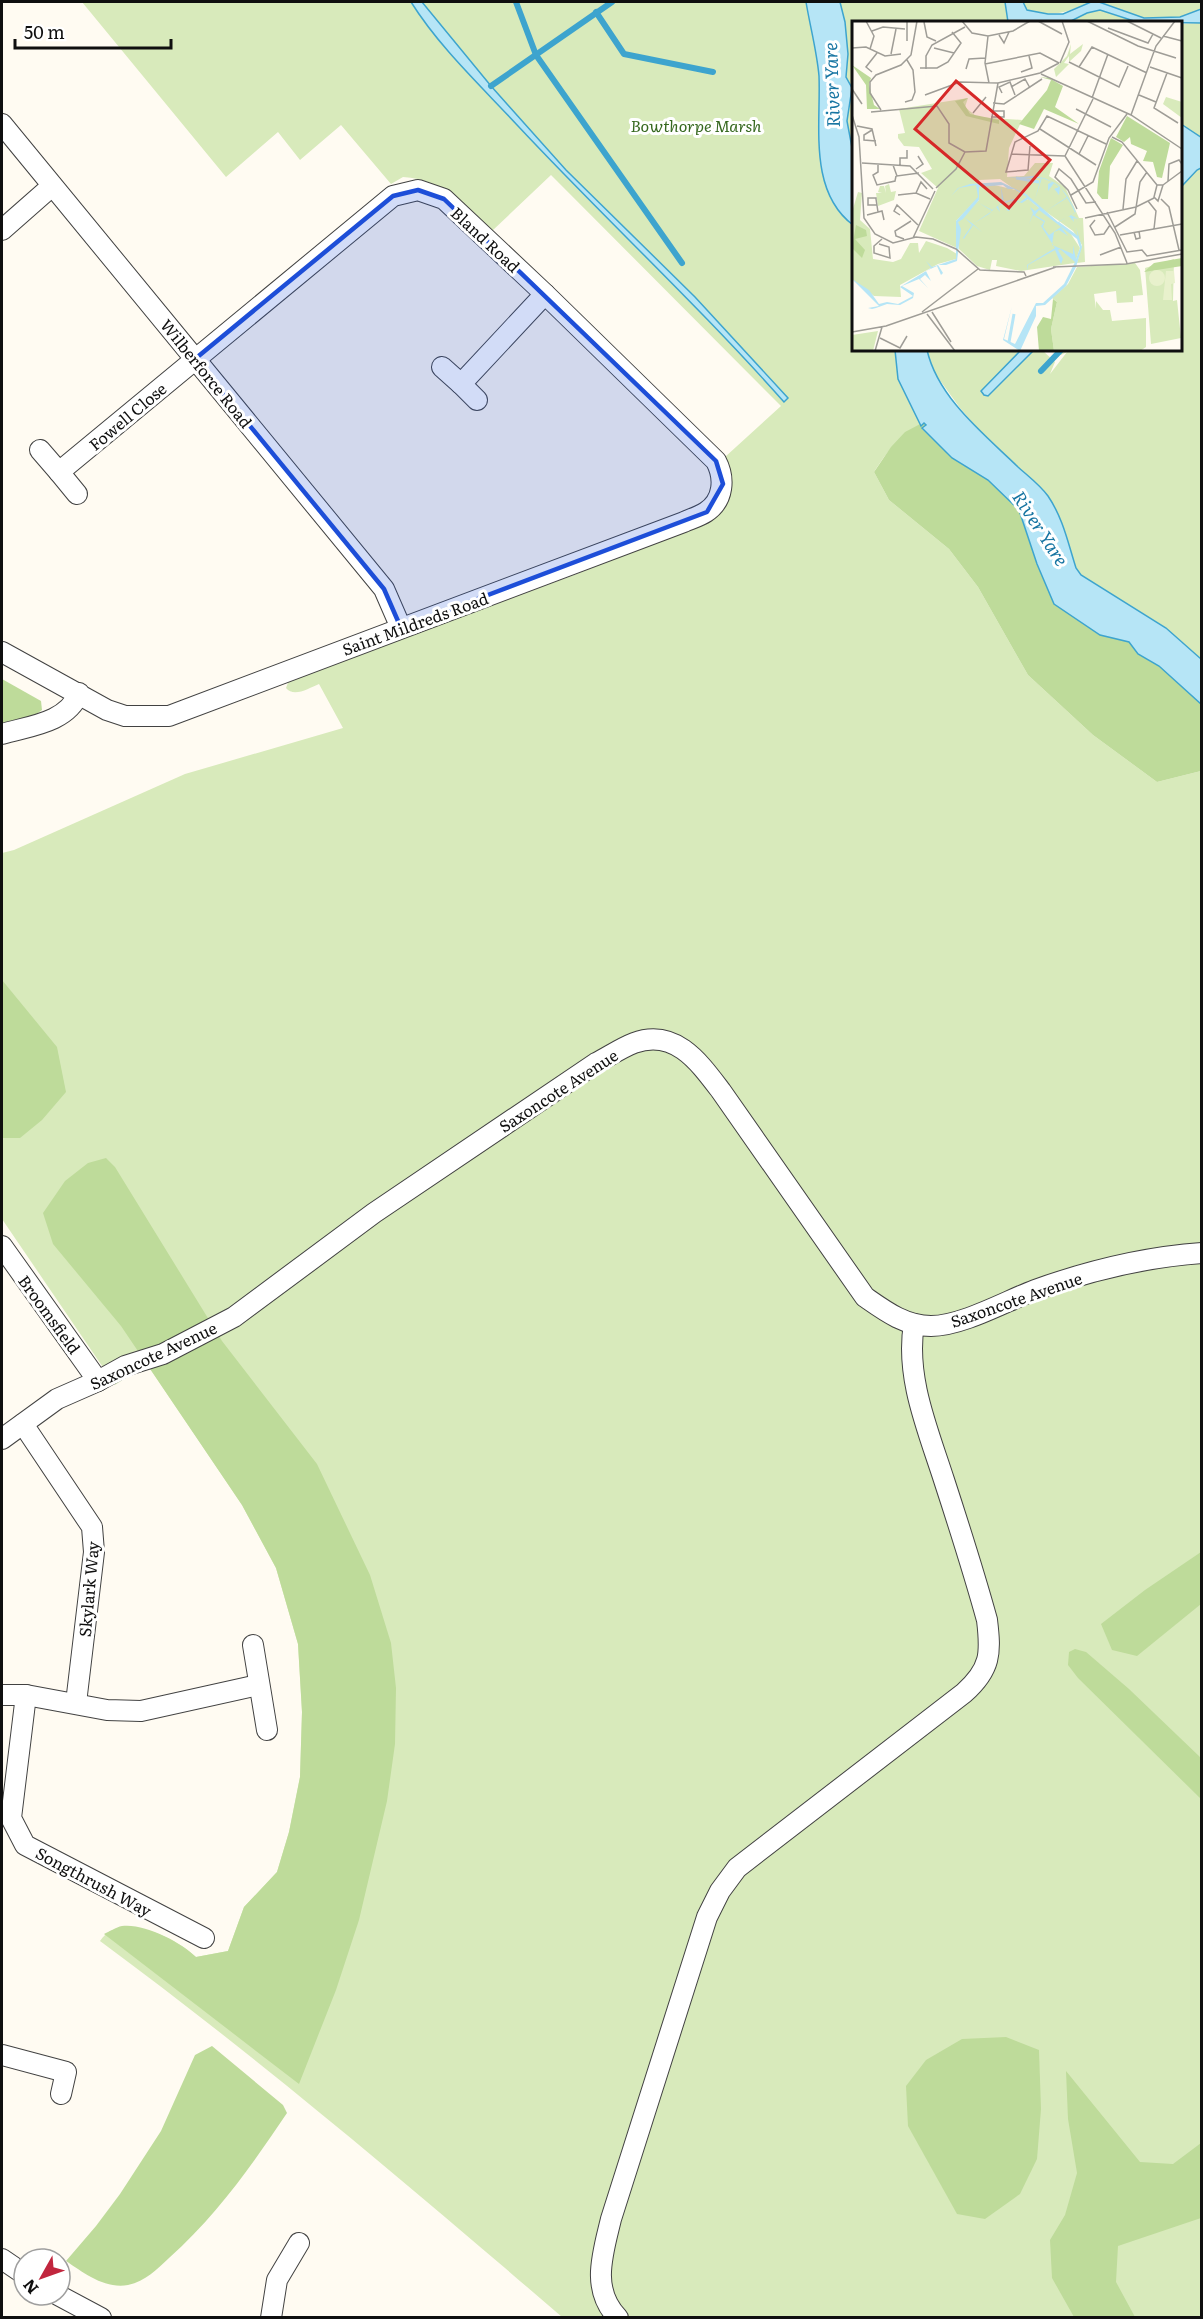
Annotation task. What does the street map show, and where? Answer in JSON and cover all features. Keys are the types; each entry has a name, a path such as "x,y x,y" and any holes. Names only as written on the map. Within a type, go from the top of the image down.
{"street":[{"name":"Wilberforce Road","path":"2,124 384,589 401,628"},
{"path":"2,230 52,186"},
{"name":"Bland Road","path":"195,359 393,196 418,190 444,199 716,461 721,471"},
{"path":"460,384 545,294"},
{"name":"Fowell Close","path":"60,472 195,359"},
{"path":"442,367 477,400"},
{"path":"40,450 77,494"},
{"name":"Saint Mildreds Road","path":"2,652 107,710 125,716 169,716 707,512 718,500 723,484 721,471"},
{"path":"2,734 64,714 75,703 79,693"},
{"name":"Saxoncote Avenue","path":"2,1439 57,1399 125,1366 164,1354 234,1317 383,1207 596,1063 634,1043 655,1039 679,1045 698,1061 721,1090 865,1297 891,1314 914,1324 933,1326 966,1318 1036,1290 1110,1267 1202,1253"},
{"name":"Broomsfield","path":"2,1246 98,1381"},
{"path":"618,2318 611,2311 600,2285 600,2266 610,2219 707,1917 720,1891 737,1868 964,1693 976,1682 987,1665 990,1647 987,1620 924,1418 915,1380 911,1346 914,1324"},
{"name":"Skylark Way","path":"23,1424 92,1527 94,1552 76,1703"},
{"path":"253,1646 267,1730"},
{"path":"2,1695 26,1695 107,1710 141,1712 258,1685"},
{"name":"Songthrush Way","path":"26,1695 10,1818 25,1845 204,1938"},
{"path":"2,2055 75,2072 62,2094"},
{"path":"271,2318 277,2280 299,2243"},
{"path":"72,2302 101,2318"}],"highlighted area":[{"path":"418,190 444,199 716,461 723,484 707,512 401,628 384,589 195,359 393,196"}],"green space":[{"name":"Bowthorpe Marsh","path":"82,2 806,2 819,74 819,135 823,175 838,211 852,224 852,351 895,351 898,379 921,426 894,445 874,472 889,500 949,549 978,587 1028,675 1093,735 1157,782 1201,771 1201,2317 562,2317 392,2172 277,2078 100,1941 109,1932 134,1927 162,1935 196,1957 228,1951 244,1907 277,1872 289,1832 300,1777 302,1712 298,1644 276,1568 242,1505 147,1364 115,1385 2,1219 2,853 14,850 185,774 343,728 319,684 293,692 286,688 289,680 574,575 704,524 721,509 730,495 731,479 725,457 781,406 551,175 492,231 453,195 442,188 418,179 403,177 391,184 341,125 300,160 278,132 226,177"},
{"path":"840,2 1005,2 1008,21 852,21 852,88 846,78 848,54 845,22"},
{"path":"1023,2 1091,2 1067,11 1046,13 1027,10"},
{"path":"1100,2 1201,2 1201,9 1180,17 1144,18"},
{"path":"1100,10 1134,21 1071,21 1087,13"},
{"path":"1201,23 1201,138 1182,125 1182,24"},
{"path":"852,88 852,148 847,121"},
{"path":"1201,168 1201,659 1166,628 1081,575 979,430 931,368 927,351 1020,351 981,391 988,396 1033,351 1043,351 1055,362 1050,374 1067,352 1061,355 1056,351 1182,351 1182,186 1197,169"},
{"path":"924,422 926,425 922,429 952,458 988,480 1019,510 1037,564 1054,604 1100,635 1129,642 1138,654 1159,666 1201,704 1201,771 1157,782 1093,735 1028,675 978,587 949,549 889,500 874,472 891,447 905,432"},
{"path":"2,679 41,701 42,710 35,715 2,723"},
{"path":"2,980 57,1047 66,1092 42,1120 20,1138 2,1138"},
{"path":"106,1158 115,1167 222,1341 317,1464 370,1575 391,1643 396,1688 395,1744 387,1801 359,1920 336,1990 299,2084 104,1934 120,1927 141,1927 181,1945 196,1957 228,1951 244,1907 277,1872 289,1832 300,1777 302,1712 298,1644 276,1568 242,1505 121,1326 53,1244 43,1213 65,1181 88,1163"},
{"path":"1201,1552 1201,1604 1137,1656 1112,1650 1101,1624 1145,1590"},
{"path":"1075,1649 1086,1652 1129,1689 1201,1758 1201,1799 1078,1678 1068,1665 1069,1652"},
{"path":"1006,2037 1039,2050 1041,2109 1037,2159 1020,2194 985,2219 957,2214 908,2126 906,2086 926,2060 962,2039"},
{"path":"212,2046 283,2105 287,2113 247,2170 203,2225 155,2271 140,2281 128,2285 111,2285 95,2279 72,2265 72,2254 120,2194 161,2131 195,2055"},
{"path":"1066,2071 1140,2162 1173,2164 1201,2143 1201,2218 1118,2246 1116,2282 1135,2317 1074,2317 1052,2278 1050,2240 1065,2215 1077,2173 1068,2119"}],"water":[{"path":"411,2 422,2 491,86 566,170 695,297 788,398 784,402 719,331 551,161 448,51"},
{"name":"River Yare","path":"806,2 840,2 845,22 848,54 846,77 852,88 847,121 852,148 852,224 839,211 829,194 823,176 819,136 819,76"},
{"path":"1005,2 1023,2 1027,10 1063,14 1091,2 1099,2 1144,18 1180,17 1201,9 1201,23 1134,21 1100,10 1087,13 1071,21 1008,21"},
{"path":"1182,125 1202,138 1201,168 1182,186"},
{"name":"River Yare","path":"895,351 927,351 941,384 964,414 1045,492 1058,513 1076,568 1081,575 1166,628 1201,659 1201,704 1159,666 1138,654 1129,642 1100,635 1054,604 1037,564 1019,510 988,480 952,458 922,428 926,425 924,423 921,426 898,379"},
{"path":"1020,351 1033,351 988,396 981,391"}],"waterway":[{"path":"516,2 536,55 682,263"},
{"path":"491,86 612,2"},
{"path":"596,12 624,54 713,72"},
{"path":"1041,371 1060,351"}]}
